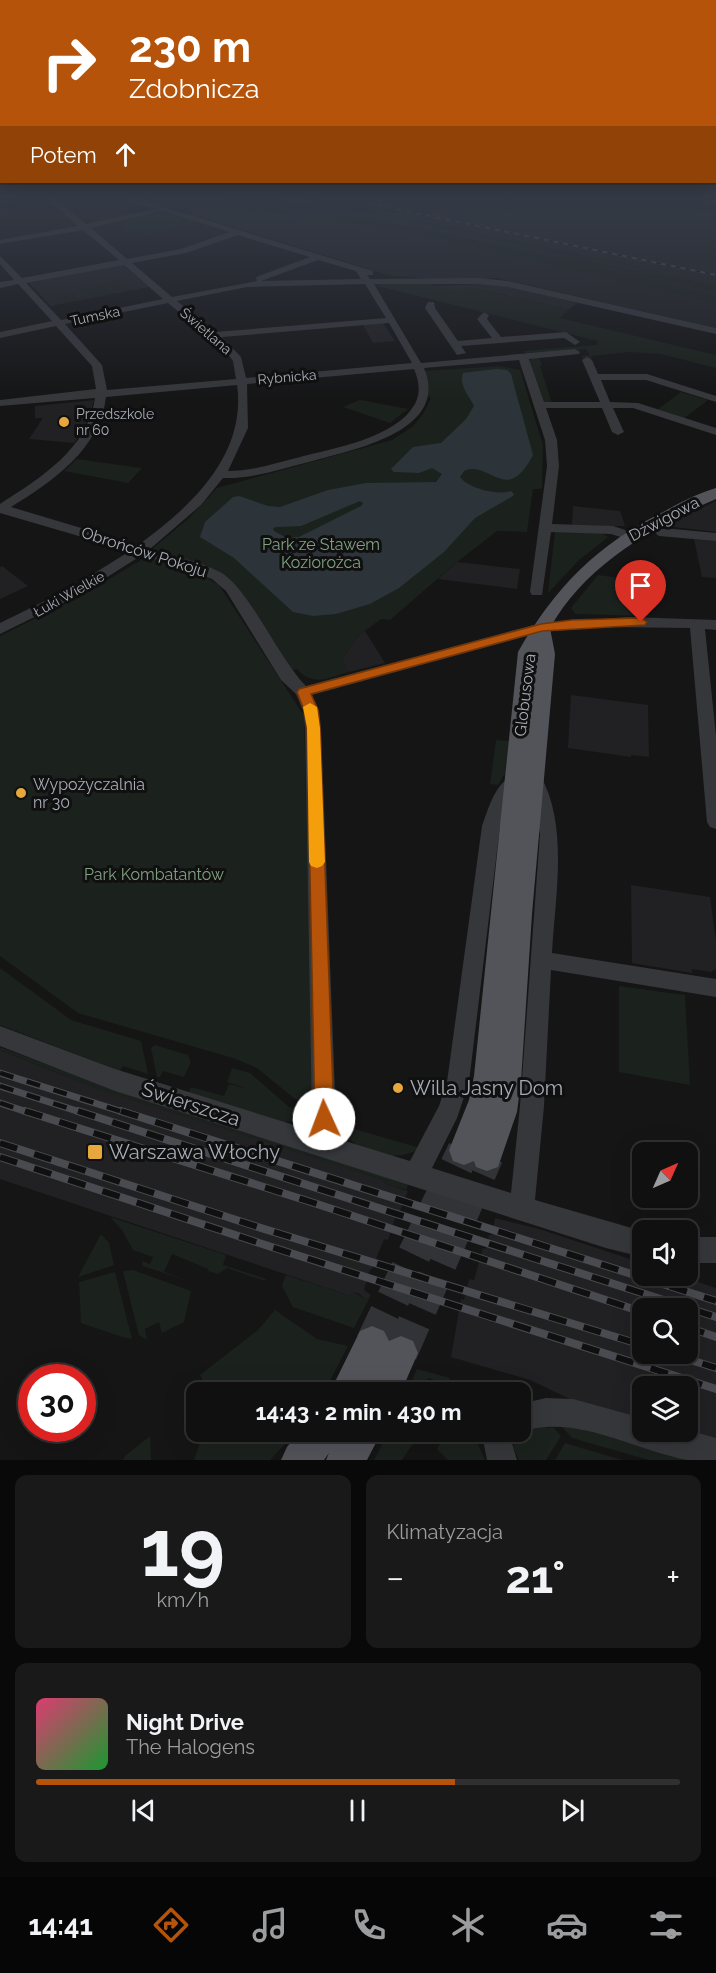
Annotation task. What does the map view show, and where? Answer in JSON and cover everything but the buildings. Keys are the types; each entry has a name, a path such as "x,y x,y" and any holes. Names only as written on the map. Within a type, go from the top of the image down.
{"main road":[{"name":"Dźwigowa","path":"541,628 568,591 599,559 649,524 716,493"},
{"name":"Globusowa","path":"476,1153 502,1112 507,1081 519,914 528,652 541,628"},
{"path":"357,1382 387,1348 384,1382"},
{"path":"300,1460 315,1442"},
{"path":"345,1460 357,1442"}],"street":[{"path":"0,508 57,470 80,449 98,420 100,394 100,373 97,365 5,264"},
{"path":"0,285 109,264"},
{"name":"Świetlana","path":"129,264 235,357 242,381"},
{"path":"247,284 299,264"},
{"path":"339,264 406,281 479,281 508,284 716,332"},
{"path":"220,474 242,475 360,445 392,431 413,414 422,401 425,383 417,366 392,320 358,270"},
{"name":"Tumska","path":"0,335 247,284 406,281"},
{"path":"431,304 430,308 467,361"},
{"path":"484,315 482,319 498,340"},
{"path":"212,335 392,320"},
{"path":"526,325 537,337"},
{"name":"Rybnicka","path":"0,403 523,356 575,347 566,335 537,337"},
{"path":"455,344 537,337"},
{"path":"523,356 551,440 553,466 537,592"},
{"path":"587,360 618,432"},
{"path":"595,377 647,377 716,399"},
{"name":"Łuki Wielkie","path":"0,629 69,595 141,550 189,509 220,474 233,451 242,428 245,406 242,381"},
{"path":"539,405 634,405 716,432"},
{"name":"Obrońców Pokoju","path":"0,508 200,568 225,582 287,676 303,692"},
{"path":"649,524 659,532 716,537"},
{"path":"545,528 613,530 630,536"},
{"path":"318,1145 324,1119 313,728 311,710 303,692 541,628 608,623 716,625"},
{"path":"697,624 716,822"},
{"path":"416,1175 450,1110 457,1089 491,826 502,797 524,780 543,802 549,834 522,1208"},
{"path":"541,960 716,988"},
{"name":"Świerszcza","path":"0,1036 107,1077 318,1145 632,1241"},
{"path":"698,1250 716,1250"},
{"path":"531,1414 554,1411 573,1413 716,1453"}],"shaded area":[{"path":"122,264 149,287 51,306 28,282"},
{"path":"353,264 716,264 716,328 497,278 442,280 388,275"},
{"path":"500,285 578,303 568,310 483,290 495,302 491,304 435,286"},
{"path":"383,323 395,341 373,343 363,325"},
{"path":"496,369 507,370 511,374 533,455 523,470 514,478 506,480 473,469 464,471 460,477 476,488 491,492 511,491 514,494 475,518 444,552 399,588 370,604 336,614 313,616 293,612 234,558 200,537 205,522 233,497 239,496 268,506 280,507 328,490 366,483 436,482 442,474 432,468 419,473 394,472 391,469 413,447 441,443 466,419 474,406 463,386 463,373","holes":["360,501 363,503 299,537 287,538 274,531 273,528 301,526"]},
{"name":"Przedszkole nr 60","path":"94,400 89,419 74,443 29,439 43,418 35,418 35,406"},
{"path":"716,501 716,532 674,527 672,522"},
{"path":"573,506 620,511 625,526 575,526 572,524"},
{"path":"694,539 716,541 716,578 702,577"},
{"path":"457,562 520,569 517,589 438,579"},
{"path":"2,566 28,586 0,599 0,567"},
{"path":"365,631 385,663 349,672 342,660 357,637"},
{"path":"571,695 648,705 649,757 631,755 631,757 568,748"},
{"path":"631,885 710,897 716,941 716,969 711,972 692,969 692,973 632,963"},
{"path":"0,1050 62,1075 380,1179 386,1184 408,1191 397,1219 395,1218 388,1240 384,1239 372,1269 370,1269 364,1290 371,1295 366,1300 358,1293 353,1292 351,1296 0,1179"},
{"path":"495,1218 539,1229 632,1260 632,1286 698,1286 698,1282 716,1288 716,1444 698,1436 698,1376 632,1376 632,1418 572,1400 530,1380 451,1357 461,1299 464,1300 469,1279 474,1280 489,1235 492,1235"}],"green space":[{"path":"549,264 583,264 643,277 716,298 716,303"},
{"path":"591,264 716,285 716,291"},
{"path":"620,264 627,264 660,271"},
{"path":"117,281 125,288 141,287 55,305 53,303 59,302 56,298 74,294 78,298 84,297 77,289"},
{"path":"380,284 429,284 457,292 457,288 473,288 568,310 560,318 716,355 716,368 661,354 630,352 583,359 582,356 590,355 586,349 527,355 524,351 597,345 598,341 377,286"},
{"path":"538,357 552,403 544,402 530,362 532,358"},
{"name":"Park ze Stawem Koziorożca","path":"500,366 520,370 543,445 542,487 533,489 527,532 497,531 390,620 381,619 357,637 342,660 349,672 321,680 309,678 297,669 291,671 231,582 154,553 152,549 188,519 217,488 392,440 412,427 423,414 431,398 428,396 424,371"},
{"path":"681,392 708,400 683,419 657,410"},
{"path":"359,400 408,409 390,423 343,407"},
{"path":"77,459 142,468 128,483 64,471"},
{"path":"555,532 600,532 608,537 579,560 548,593"},
{"name":"Park Kombatantów","path":"146,557 196,572 219,585 304,716 313,1104 295,1099 257,1068 233,1058 78,1013 0,956 0,636 81,596"},
{"path":"598,575 640,581 649,616 575,614 571,608"},
{"path":"496,740 509,741 505,773 498,785 490,784"},
{"path":"0,968 71,1020 141,1041 148,1074 123,1066 120,1071 0,1025"},
{"path":"619,986 685,995 690,1085 619,1072"},
{"path":"155,1045 188,1055 191,1062 184,1077 163,1071 160,1077 157,1077 151,1048"},
{"path":"0,1047 134,1097 408,1184 407,1190 386,1184 380,1179 100,1090 0,1050"},
{"path":"232,1068 250,1073 289,1107 310,1113 297,1121 283,1122 189,1093 191,1087 224,1096 229,1084 249,1089 227,1082"},
{"path":"337,1124 420,1148 398,1156 374,1152 352,1141"},
{"path":"110,1217 226,1255 223,1265 266,1279 265,1281 227,1268 218,1274 172,1254 164,1272 191,1282 143,1266 142,1261 150,1264 153,1257 133,1250 122,1230"},
{"path":"101,1234 109,1243 114,1265 78,1277"},
{"path":"133,1270 191,1291 184,1322 162,1333 159,1322 145,1329 147,1340 139,1335 123,1271"},
{"path":"115,1272 132,1339 81,1323 79,1282"},
{"path":"286,1275 351,1296 352,1291 366,1300 371,1295 354,1328 293,1307 282,1286"},
{"path":"275,1310 317,1339 348,1346 329,1382 203,1382 200,1375 258,1330"},
{"path":"417,1369 450,1378 449,1382 428,1378 426,1382 411,1382"},
{"path":"542,1421 548,1428 553,1427 561,1436 546,1460 519,1460 513,1447 515,1442 531,1442 531,1426"},
{"path":"562,1427 595,1427 632,1439 632,1442 640,1442 694,1460 649,1460 572,1438"},
{"path":"150,1436 151,1460 123,1460 125,1456"},
{"path":"200,1442 287,1442 270,1460 194,1460"},
{"path":"383,1442 414,1442 402,1460 374,1460"},
{"path":"441,1442 477,1442 485,1460 448,1460 437,1449"},
{"path":"565,1443 622,1460 555,1460"}],"tunnel":[{"path":"372,1343 464,1150"},
{"path":"401,1353 487,1156"}],"railway":[{"path":"663,264 716,275"},
{"path":"0,1073 126,1113"},
{"path":"0,1086 83,1113"},
{"path":"0,1103 30,1113"},
{"path":"25,1111 314,1203 632,1309"},
{"path":"78,1111 716,1317"},
{"path":"121,1111 716,1301"},
{"path":"0,1143 261,1228 632,1342"},
{"path":"0,1157 256,1242 716,1389"},
{"path":"698,1331 716,1337"},
{"path":"698,1362 716,1368"}],"slow traffic":[{"path":"310,707 313,728 317,862"}],"place":[{"name":"Przedszkole nr 60","path":"64,422"},
{"name":"Wypożyczalnia nr 30","path":"21,793"},
{"name":"Willa Jasny Dom","path":"398,1088"},
{"name":"Warszawa Włochy","path":"95,1152"}],"route":[{"path":"324,1119 313,728 311,710 303,692 541,628 572,624 641,622"}]}
